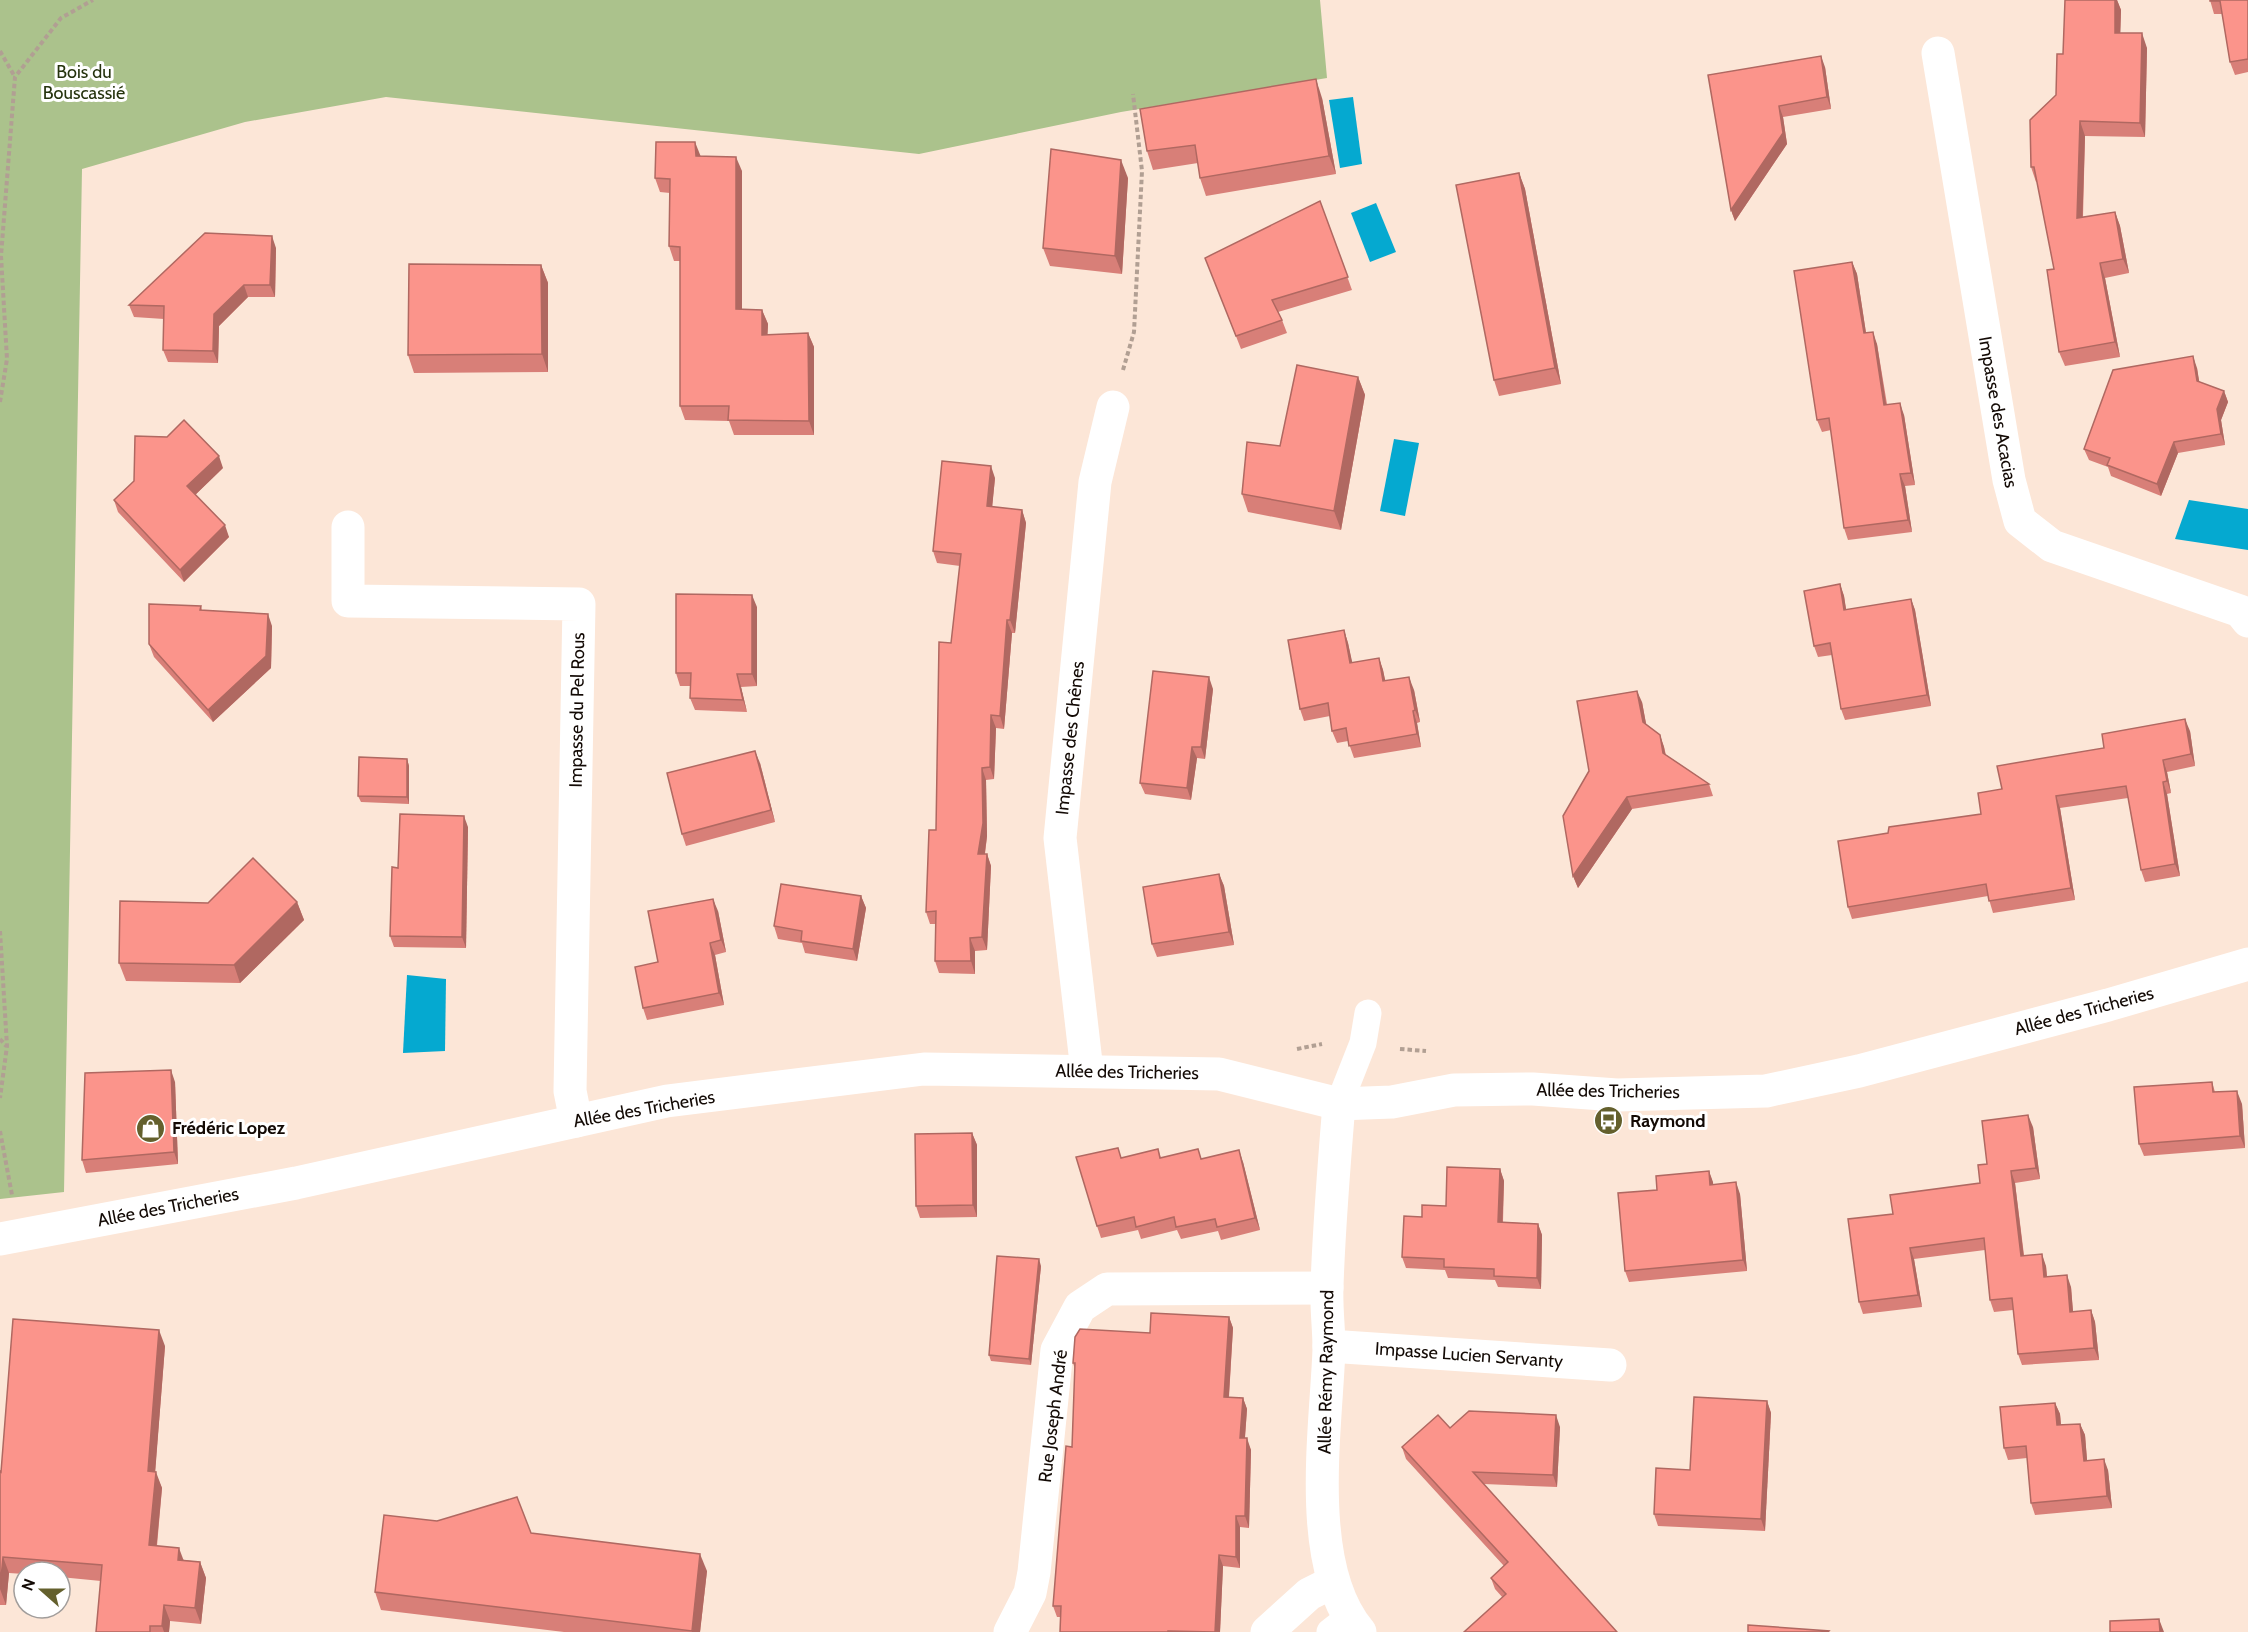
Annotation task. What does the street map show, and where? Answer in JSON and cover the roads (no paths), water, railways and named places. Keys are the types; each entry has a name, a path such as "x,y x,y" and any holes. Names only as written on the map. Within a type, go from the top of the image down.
{"street":[{"name":"Impasse des Acacias","path":"1938,53 2009,480 2020,521 2052,546 2240,611 2248,621"},
{"name":"Impasse des Chênes","path":"1087,1071 1060,838 1095,482 1113,407"},
{"name":"Impasse du Pel Rous","path":"348,527 348,601 579,604 570,1091 576,1121"},
{"name":"Allée des Tricheries","path":"9,1237 296,1183 667,1101 924,1069 1219,1074 1339,1104 1392,1102 1454,1090 1533,1089 1617,1095 1766,1090 1859,1071 2108,1005 2248,964"},
{"name":"Allée Rémy Raymond","path":"1339,1104 1327,1288 1329,1346 1323,1497 1325,1538 1333,1582 1346,1627"},
{"name":"Rue Joseph André","path":"1010,1632 1030,1593 1034,1572 1057,1350 1080,1307 1107,1289 1327,1288"},
{"name":"Impasse Lucien Servanty","path":"1329,1346 1610,1365"},
{"path":"1268,1632 1309,1594 1333,1582"}],"lane":[{"path":"1339,1104 1363,1043 1368,1013"}],"water":[{"path":"1353,97 1362,164 1340,168 1329,100"},
{"path":"1376,203 1396,252 1370,262 1351,213"},
{"path":"1394,439 1419,443 1405,516 1380,511"},
{"path":"2189,500 2248,509 2248,550 2175,539"},
{"path":"407,975 446,979 445,1051 403,1053"}],"place":[{"name":"Raymond","path":"1609,1121"},
{"name":"Frédéric Lopez","path":"151,1128"}],"park label":[{"name":"Bois du Bouscassié","path":"84,82"}]}
